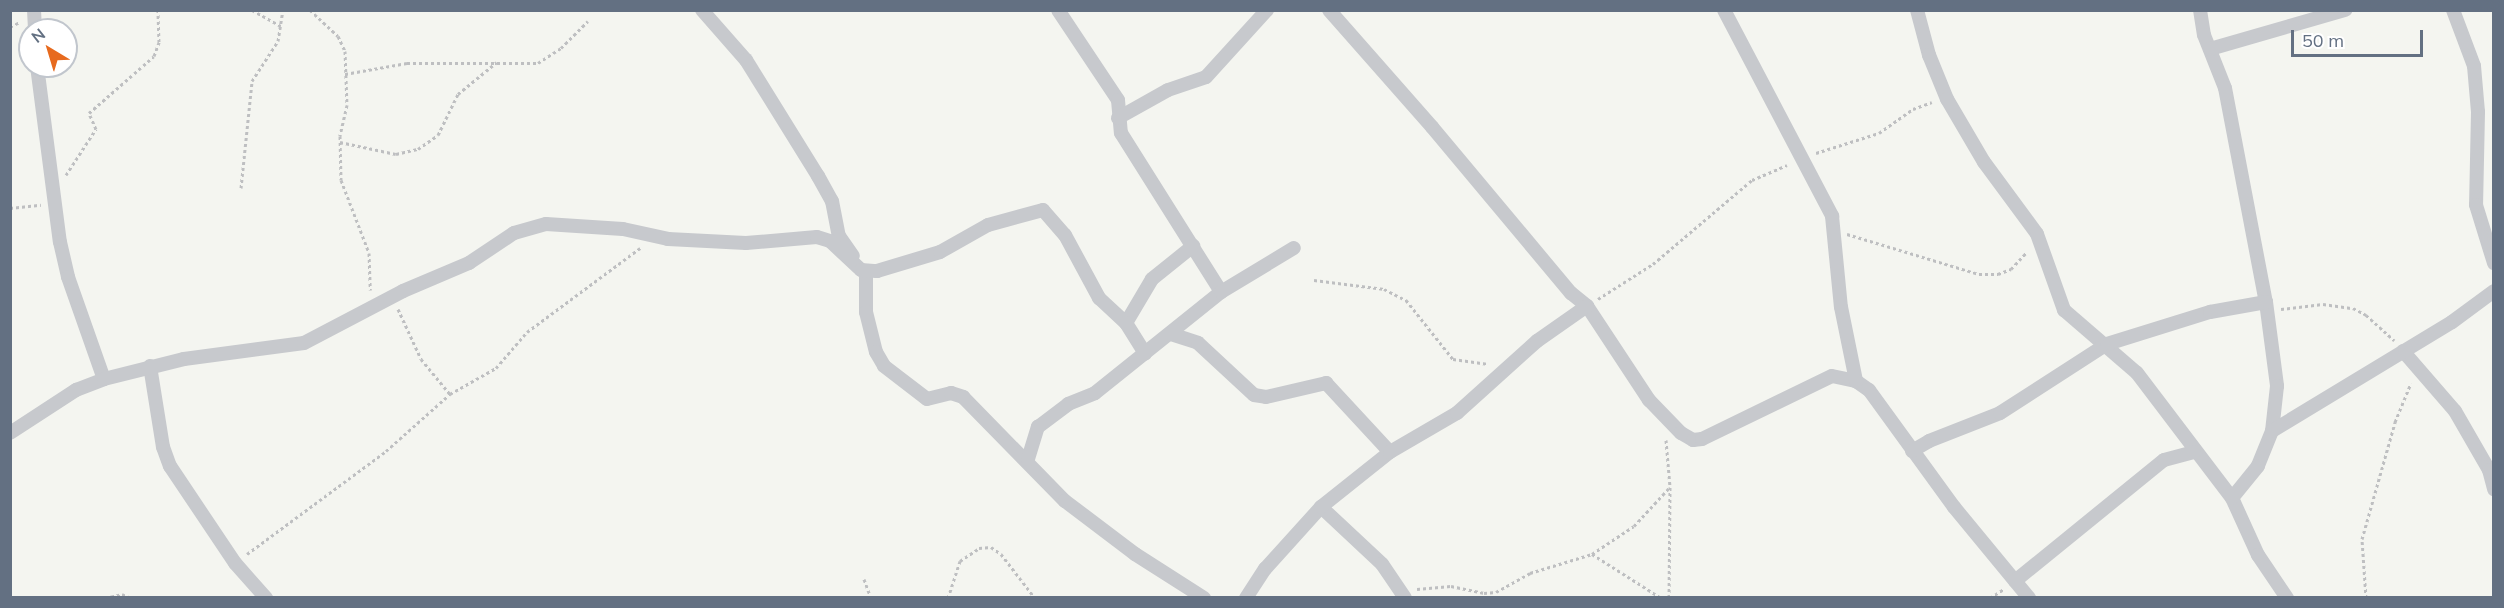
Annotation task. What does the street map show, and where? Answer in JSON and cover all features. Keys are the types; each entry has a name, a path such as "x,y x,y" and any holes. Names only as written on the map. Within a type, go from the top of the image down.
{"street":[{"path":"702,10 746,60 832,201 839,236 849,247 860,268 866,312 876,352 884,366 927,399 960,394 1028,459 1065,501 1135,554 1204,597"},
{"path":"1059,10 1118,100 1121,133 1148,180 1221,292"},
{"path":"1118,118 1168,90 1206,77 1267,10"},
{"path":"1329,10 1432,126 1563,284 1587,306 1661,412 1687,437 1702,439 1832,376 1856,381 1869,390 1912,451 2029,597"},
{"path":"1724,10 1832,216 1841,307 1856,381"},
{"path":"1917,10 1929,55 1947,99 1984,162 2037,234 2064,310 2084,330 2107,344 2137,373 2194,452 2232,498 2258,555 2287,597"},
{"path":"2200,10 2210,49 2225,88 2266,307 2277,386 2272,431 2258,466 2232,498"},
{"path":"2210,49 2345,10"},
{"path":"2453,10 2474,66 2478,112 2476,205 2493,263"},
{"path":"38,78 53,194 68,277 104,379"},
{"path":"10,433 76,390 104,379 150,366 304,344 393,296 469,263 514,233 532,226 623,229 656,236 746,243 817,237 830,241 860,268 891,269 940,252 988,225 1043,210 1065,235 1099,298 1126,323 1145,354"},
{"path":"1126,323 1152,279 1193,246"},
{"path":"1028,459 1038,427 1068,405 1095,393 1221,292 1294,248"},
{"path":"2272,431 2403,351 2493,291"},
{"path":"1246,597 1265,569 1321,507 1390,452 1457,413 1556,326 1587,306"},
{"path":"1912,451 1929,441 2000,413 2107,344 2210,312 2266,307"},
{"path":"1170,334 1198,343 1254,395 1266,397 1326,383 1390,452"},
{"path":"2403,351 2455,411 2489,470 2493,489"},
{"path":"150,366 163,447 170,466 236,563 266,597"},
{"path":"2015,581 2164,460 2194,452"},
{"path":"1321,507 1382,564 1403,594"}],"path":[{"path":"10,208 34,208 53,194 96,129 89,113 154,57 159,42 158,10"},
{"path":"252,10 280,26"},
{"path":"241,188 252,81 278,41 283,10"},
{"path":"310,10 338,36 345,51 347,105 340,142 340,180 369,253 371,307"},
{"path":"345,74 407,63 538,63 561,48 588,21"},
{"path":"340,142 396,154 418,149 438,135 458,94 497,62"},
{"path":"1587,306 1653,264 1752,180 1803,158 1879,133 1913,109 1947,99"},
{"path":"1834,231 1978,274 1998,274 2021,262 2037,234"},
{"path":"236,563 386,451 450,394 496,368 527,332 656,236"},
{"path":"1314,280 1384,289 1406,300 1453,359 1463,363 1510,365"},
{"path":"393,296 421,359 450,394"},
{"path":"2266,307 2324,304 2353,308 2366,315 2403,351"},
{"path":"2366,597 2364,528 2395,422 2418,368"},
{"path":"1661,412 1670,487 1669,597"},
{"path":"1403,594 1451,586 1484,593 1496,592 1530,573 1592,555 1634,526 1670,487"},
{"path":"948,597 960,561 979,548 991,547 1001,554 1035,597"},
{"path":"1592,555 1661,597"},
{"path":"864,579 871,597"},
{"path":"105,597 122,594 131,597"}]}
